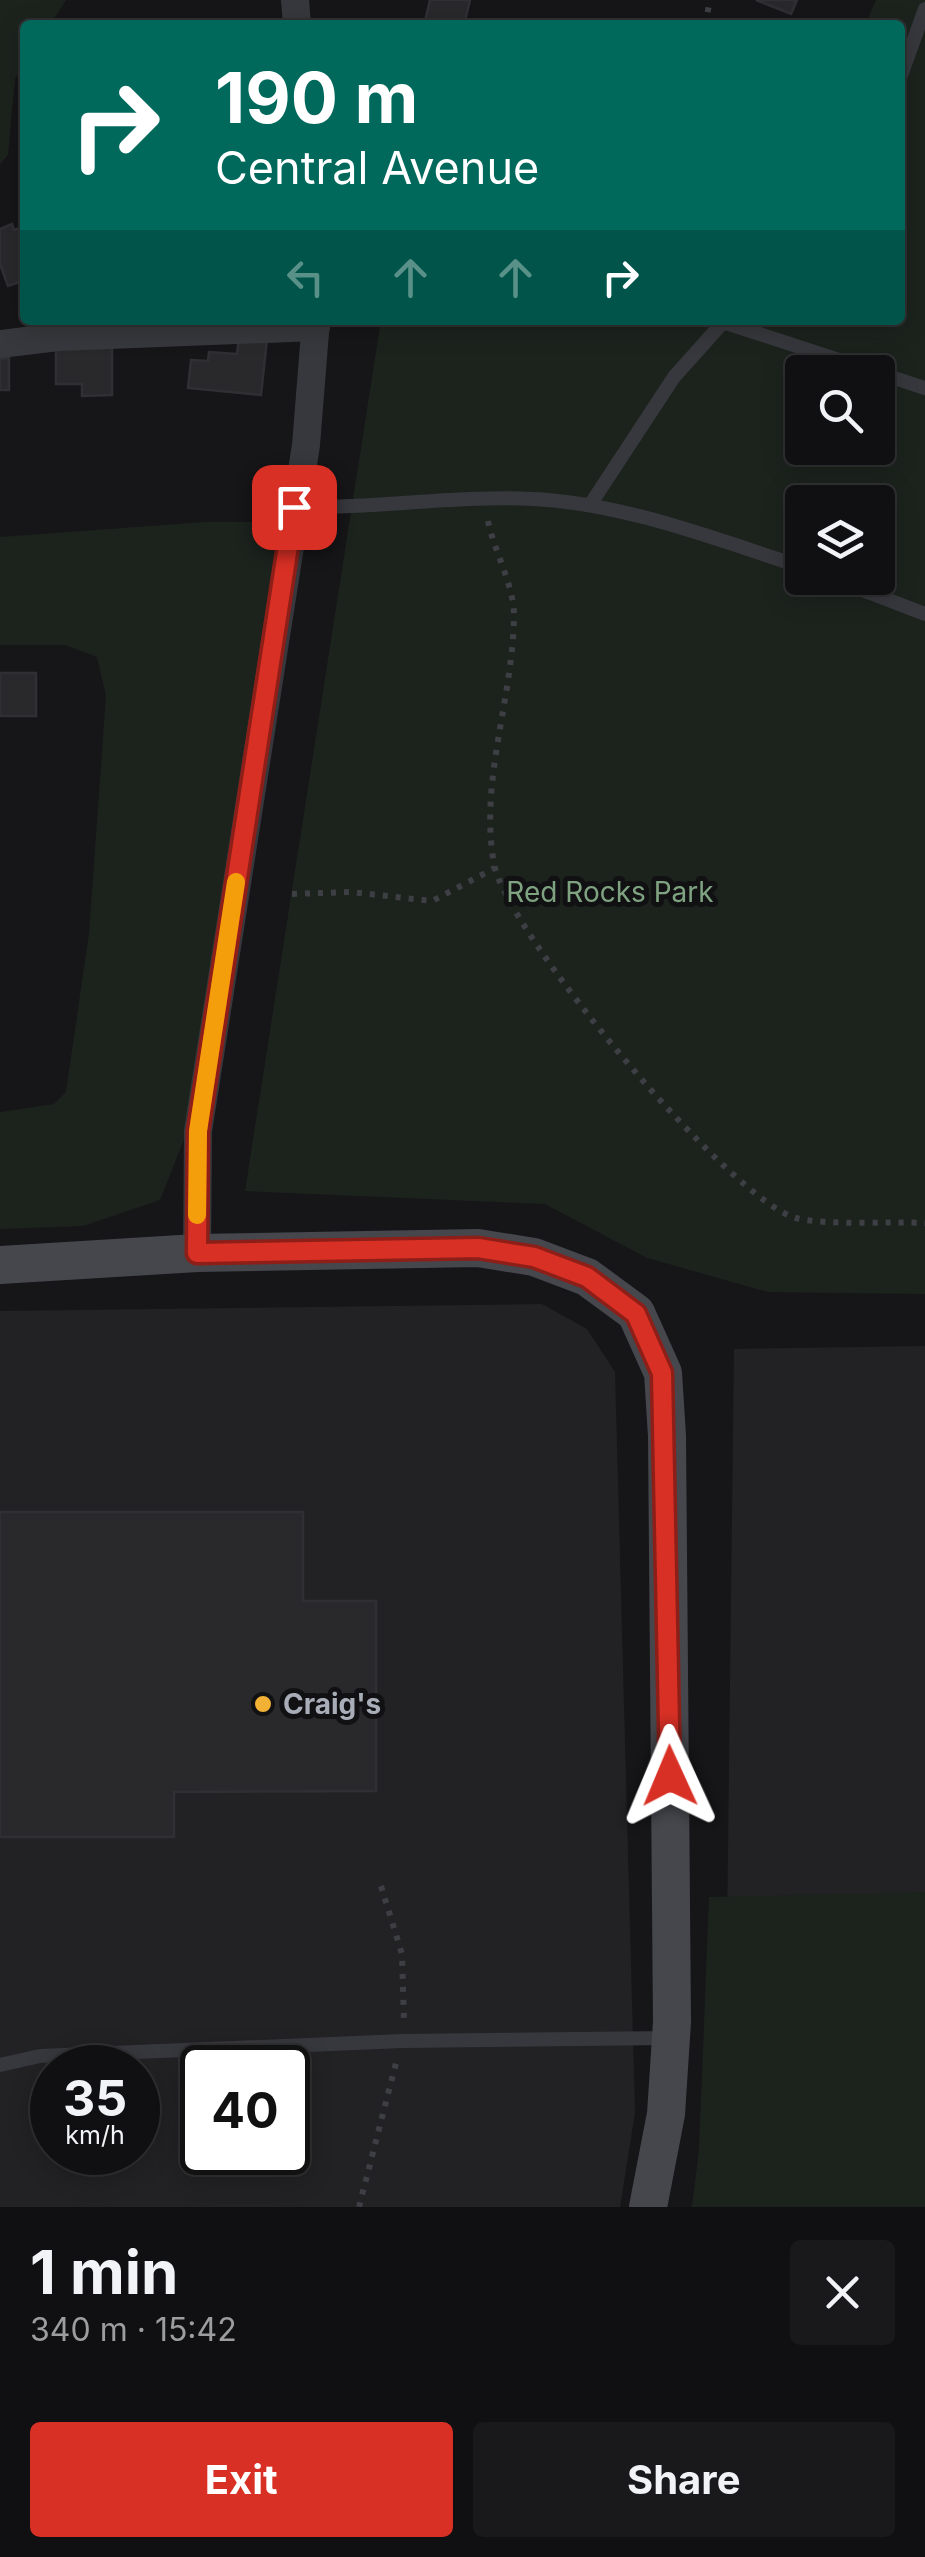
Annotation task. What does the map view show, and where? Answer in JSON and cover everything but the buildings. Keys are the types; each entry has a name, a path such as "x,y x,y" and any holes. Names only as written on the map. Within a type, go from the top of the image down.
{"street":[{"path":"0,344 58,337 279,325"},
{"path":"197,1253 198,1131 315,379 316,325"},
{"path":"0,1266 197,1253 478,1248 534,1257 587,1277 636,1314 662,1373 667,1436 671,2038 666,2114 648,2207"}],"lane":[{"path":"905,64 925,9"},
{"path":"590,506 674,377 720,325"},
{"path":"736,325 925,388"},
{"path":"294,507 484,500 590,506 674,525 785,561"},
{"path":"876,595 925,614"},
{"path":"0,2065 40,2056 402,2041 671,2038"}],"path":[{"path":"484,500 514,612 504,728 488,809 495,868 524,929 558,980 632,1070 726,1165 794,1218 925,1223"},
{"path":"292,894 350,892 432,901 495,868"}],"shaded area":[{"path":"542,1304 587,1329 615,1372 635,2113 620,2207 0,2207 0,1311"},
{"path":"925,1346 925,2207 713,2207 725,2099 734,1349"}],"green space":[{"path":"0,0 66,0 53,20 20,20 20,71 15,79 8,155 0,164"},
{"name":"Red Rocks Park","path":"876,0 925,0 925,1294 768,1292 647,1258 545,1204 245,1191 380,325 905,325 905,20 867,20"},
{"path":"205,522 283,522 187,1132 160,1200 83,1226 0,1229 0,1112 54,1104 66,1092 89,933 106,696 97,657 65,645 0,645 0,537"},
{"path":"925,1892 925,2207 692,2207 699,2151 709,1897"}],"slow traffic":[{"path":"197,1215 198,1131 236,882"}],"place":[{"name":"Craig's","path":"263,1704"}],"route":[{"path":"294,507 198,1131 197,1253 478,1248 534,1257 587,1277 636,1314 662,1373 667,1436 670,1776"}]}
